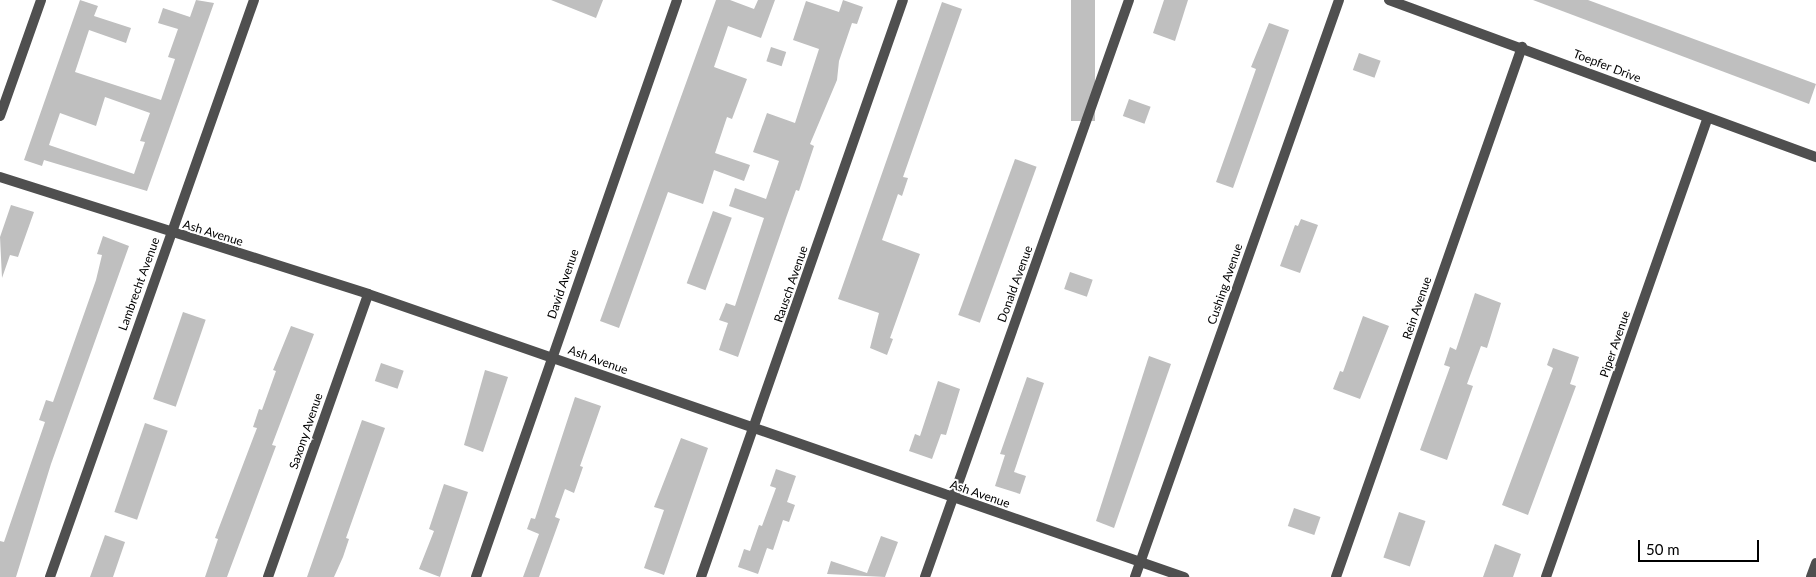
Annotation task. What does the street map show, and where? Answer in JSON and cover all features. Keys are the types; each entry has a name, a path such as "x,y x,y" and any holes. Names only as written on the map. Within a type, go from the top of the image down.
{"street":[{"path":"0,116 41,0"},
{"name":"Lambrecht Avenue","path":"50,577 254,0"},
{"name":"David Avenue","path":"476,577 677,0"},
{"name":"Rausch Avenue","path":"701,577 904,0"},
{"name":"Donald Avenue","path":"925,577 1129,0"},
{"name":"Cushing Avenue","path":"1135,577 1339,0"},
{"name":"Toepfer Drive","path":"1389,0 1522,47 1816,157"},
{"name":"Rein Avenue","path":"1336,577 1522,47"},
{"name":"Piper Avenue","path":"1546,577 1708,118"},
{"name":"Ash Avenue","path":"0,177 368,294 1184,577"},
{"name":"Saxony Avenue","path":"268,577 368,294"},
{"path":"1811,577 1816,563"}],"building":[{"path":"80,0 98,6 94,16 131,28 126,43 89,30 75,72 161,100 175,59 168,57 178,29 158,23 163,8 190,17 196,0 214,3 147,191 44,160 42,166 24,160","holes":["105,97 150,113 140,141 145,142 134,174 49,145 60,113 96,126"]},
{"path":"551,0 603,0 596,18"},
{"path":"716,0 730,0 754,9 758,0 775,0 761,38 728,26 714,67 747,79 732,119 727,117 715,153 750,165 744,181 714,170 703,204 668,192 619,328 600,321"},
{"path":"843,0 863,7 857,24 852,23 839,61 837,80 810,144 814,146 799,191 796,190 738,357 719,350 728,323 719,320 726,303 735,306 764,218 729,206 735,188 766,199 779,161 753,152 767,113 795,123 819,49 793,40 806,1 839,12"},
{"path":"1071,0 1095,0 1095,121 1071,121"},
{"path":"1164,0 1188,0 1175,41 1153,33"},
{"path":"1533,0 1588,0 1816,84 1809,104"},
{"path":"942,2 962,9 903,177 908,178 902,196 898,194 882,240 920,254 890,338 893,339 887,355 870,348 879,313 838,299"},
{"path":"1269,23 1289,30 1233,188 1216,182 1256,69 1251,67"},
{"path":"771,47 786,52 782,66 766,61"},
{"path":"1359,53 1381,61 1374,78 1353,70"},
{"path":"1129,99 1151,107 1144,124 1123,116"},
{"path":"1015,159 1037,167 980,323 958,315"},
{"path":"11,205 34,212 18,257 10,255 2,278 0,237"},
{"path":"713,211 732,218 705,290 687,283"},
{"path":"1301,219 1318,225 1300,273 1280,266 1295,225 1298,226"},
{"path":"103,236 129,246 51,464 16,577 0,577 0,541 4,542 45,422 39,420 46,400 53,402 96,280 102,255 97,254"},
{"path":"1070,272 1093,280 1087,297 1064,289"},
{"path":"1475,293 1501,303 1487,348 1481,346 1467,384 1473,386 1447,460 1420,450 1450,367 1444,365 1450,347 1456,350"},
{"path":"183,312 206,320 176,407 153,399"},
{"path":"1363,316 1389,326 1360,399 1333,389 1340,371 1343,372"},
{"path":"291,326 314,334 272,445 276,446 227,577 205,577 218,539 215,538 257,428 253,427 259,409 262,410 276,371 273,370"},
{"path":"1553,348 1579,357 1570,384 1576,386 1528,515 1502,505 1553,368 1547,365"},
{"path":"1149,356 1171,364 1114,528 1096,521"},
{"path":"381,363 404,371 398,389 375,381"},
{"path":"485,370 508,377 483,452 464,445"},
{"path":"1027,377 1044,383 1014,472 1026,476 1020,494 995,486 1005,455 1000,454"},
{"path":"938,381 960,389 946,435 941,434 932,459 909,451 915,434 920,436"},
{"path":"575,397 601,406 580,466 583,467 574,493 565,489 555,517 560,519 539,577 523,577 539,534 527,529 531,518 535,519"},
{"path":"362,420 385,428 346,538 349,539 343,557 334,577 307,577"},
{"path":"145,423 168,431 137,520 114,512"},
{"path":"681,438 708,448 664,575 644,568 664,510 654,507"},
{"path":"776,469 796,476 787,502 795,505 789,522 783,520 773,550 767,548 758,574 738,567 744,549 750,551 759,525 762,526 776,488 770,486"},
{"path":"444,484 468,492 440,577 419,569 434,531 429,529"},
{"path":"1294,508 1320,517 1314,535 1288,526"},
{"path":"1399,512 1425,521 1410,567 1383,557"},
{"path":"105,535 125,542 113,577 90,577"},
{"path":"881,536 898,542 885,577 827,574 831,561 867,573"},
{"path":"1495,544 1521,554 1513,577 1483,577"}]}
